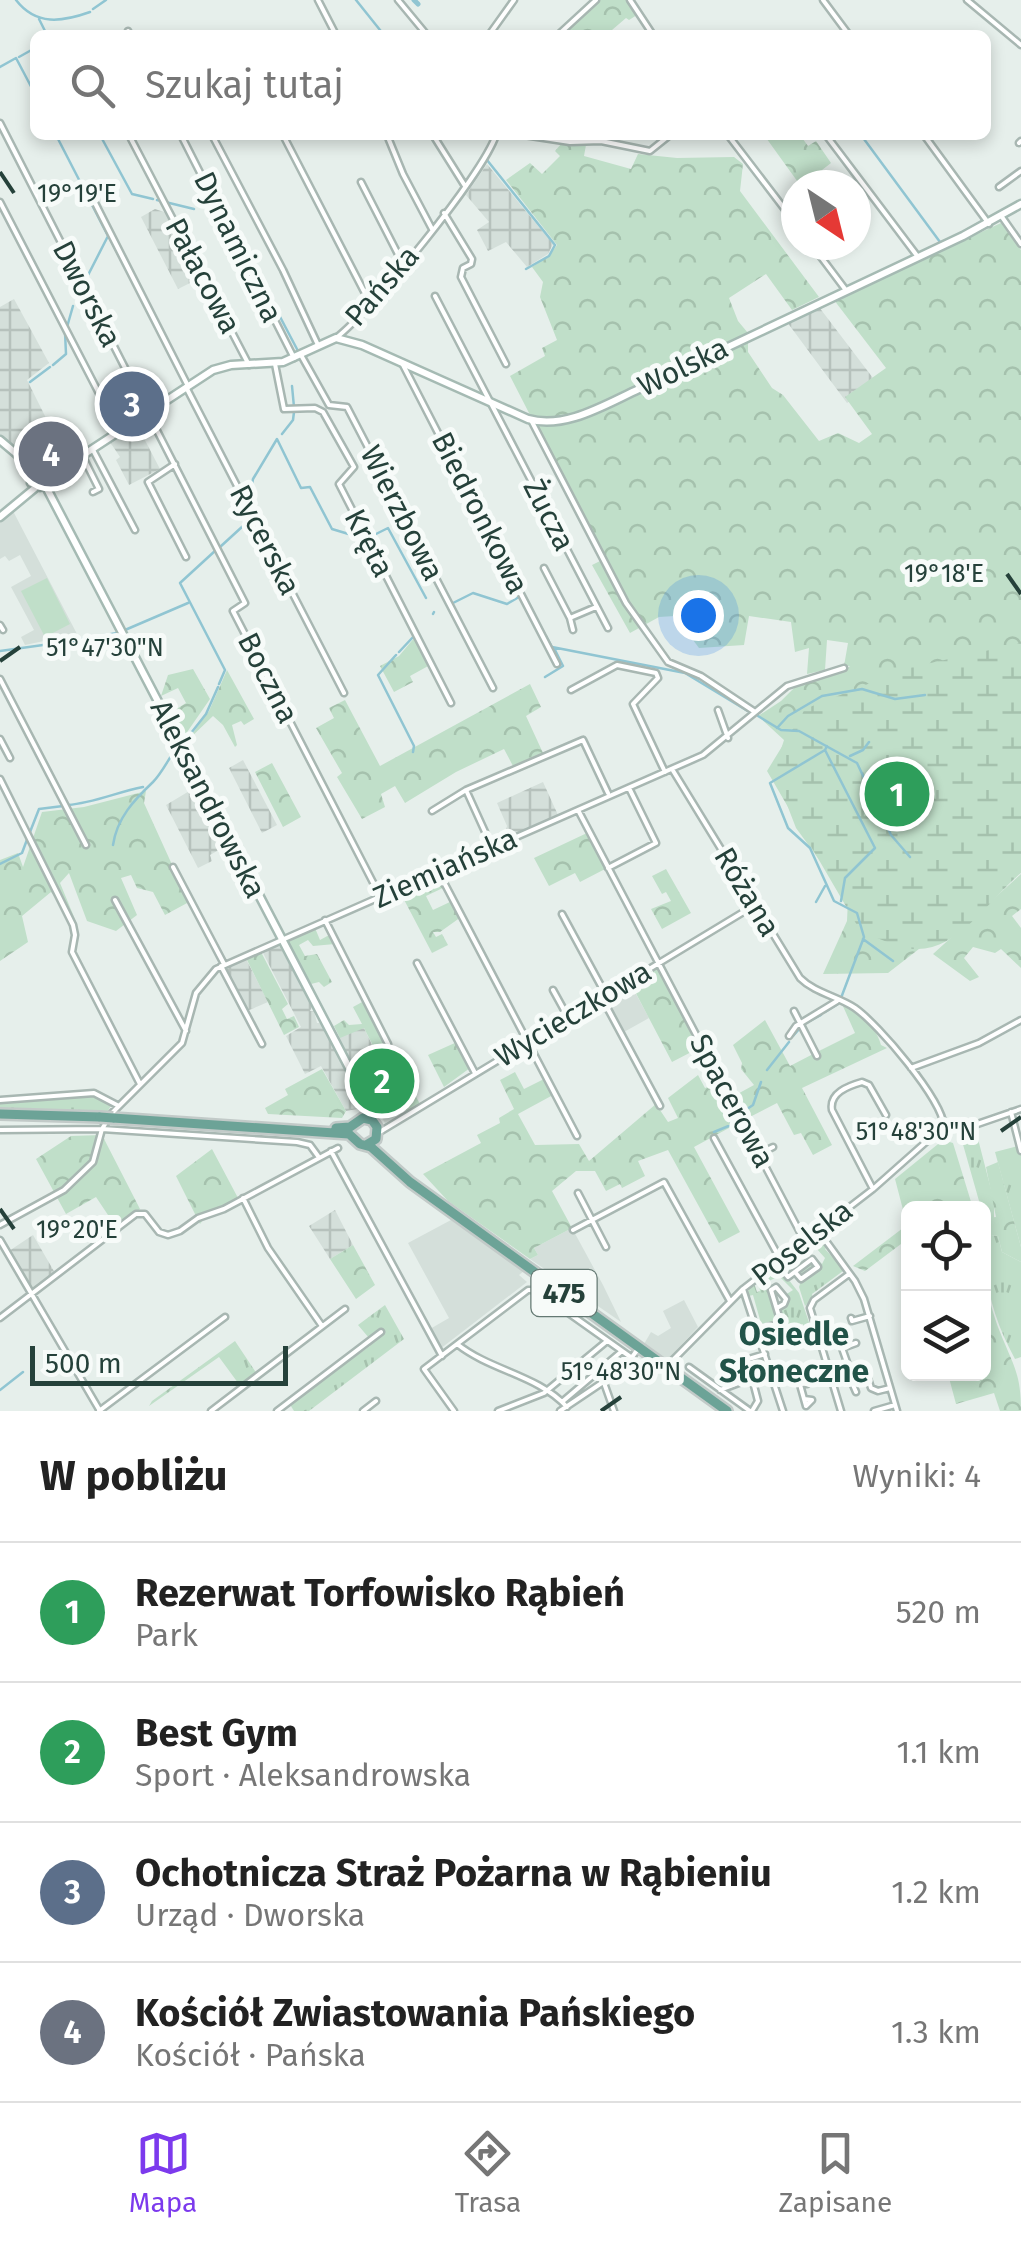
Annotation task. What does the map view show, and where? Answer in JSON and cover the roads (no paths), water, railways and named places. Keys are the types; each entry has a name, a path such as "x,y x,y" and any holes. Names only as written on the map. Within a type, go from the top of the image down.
{"main road":[{"path":"0,1114 101,1123 113,1118 324,1130 354,1138 356,1121"},
{"path":"324,1130 356,1121 373,1132"},
{"name":"475","path":"354,1138 373,1132 386,1161 410,1182 727,1411"}],"street":[{"path":"318,0 333,30"},
{"path":"398,0 423,30"},
{"path":"502,0 508,7"},
{"path":"492,30 514,0"},
{"path":"563,30 596,0"},
{"path":"630,0 650,30"},
{"path":"823,0 845,30"},
{"path":"967,0 1021,45"},
{"name":"Dworska","path":"0,123 148,410"},
{"name":"Pałacowa","path":"132,140 249,365"},
{"name":"Dynamiczna","path":"185,140 297,357"},
{"path":"215,140 318,346"},
{"path":"286,140 370,302"},
{"path":"390,140 402,174 432,229"},
{"path":"436,140 465,186"},
{"name":"Pańska","path":"1,516 38,481 222,366 275,364 336,338 432,229 493,140"},
{"path":"549,140 601,141 650,150 663,140"},
{"path":"732,140 781,204"},
{"path":"830,140 918,257"},
{"path":"928,140 989,224"},
{"path":"999,188 1021,171"},
{"path":"360,182 403,264"},
{"name":"Rycerska","path":"92,197 344,693"},
{"path":"0,202 118,430"},
{"name":"Wolska","path":"531,420 557,421 592,410 1002,218 1021,204"},
{"path":"444,213 472,259 472,264 462,268 461,278 506,364"},
{"path":"1002,218 1021,244"},
{"path":"823,260 846,290"},
{"name":"Żucza","path":"435,296 608,628"},
{"path":"336,338 356,342 531,420 626,603 668,662 701,676 757,713"},
{"name":"Wierzbowa","path":"297,357 329,406 347,406 493,688"},
{"name":"Biedronkowa","path":"402,363 557,664"},
{"name":"Kręta","path":"275,364 284,409 315,408 323,412 354,467 340,484 451,703"},
{"name":"Boczna","path":"148,410 245,604 233,611 380,896"},
{"name":"Aleksandrowska","path":"0,440 38,481 56,510 360,1088 373,1132"},
{"path":"92,447 135,530"},
{"path":"81,455 99,489 92,492"},
{"path":"175,464 148,482 186,557"},
{"path":"544,568 573,630"},
{"path":"570,618 596,607"},
{"path":"571,690 617,665 656,672 658,678 633,704 664,772"},
{"name":"Ziemiańska","path":"222,966 704,754 728,738 786,686 844,668"},
{"path":"0,679 86,844"},
{"path":"718,710 728,738"},
{"path":"0,740 10,758"},
{"path":"432,810 466,790 582,740 609,796"},
{"name":"Różana","path":"672,769 800,978 812,988 855,1008 910,1068"},
{"path":"0,779 73,925 76,935 72,952 140,1084"},
{"path":"608,868 656,842 628,786"},
{"path":"466,790 492,847"},
{"name":"Spacerowa","path":"578,809 804,1240"},
{"path":"173,867 262,1044"},
{"path":"438,871 577,1136"},
{"path":"115,900 186,1031"},
{"name":"Wycieczkowa","path":"373,1132 529,1043 755,905"},
{"path":"562,914 660,1106"},
{"path":"324,920 388,1044"},
{"path":"417,963 475,1072"},
{"path":"0,1225 71,1184 93,1162 101,1123 177,1050 196,993 222,966"},
{"path":"552,990 569,1019"},
{"path":"789,1036 800,1023 838,1000"},
{"path":"794,1011 818,1056"},
{"path":"1021,1020 979,1043 910,1068 935,1101 944,1126 964,1129 1021,1109"},
{"path":"873,1189 831,1102 836,1094 862,1082 870,1086 886,1115"},
{"name":"Aleksandrowska","path":"356,1121 362,1110 360,1088"},
{"path":"0,1100 94,1094 118,1105"},
{"path":"1011,1112 1021,1151"},
{"path":"0,1130 101,1123 297,1142 310,1145 318,1156"},
{"name":"Poselska","path":"666,1367 730,1301 777,1260 873,1189 944,1126"},
{"path":"714,1138 788,1277 812,1259 818,1266 801,1279 795,1272"},
{"path":"759,1154 773,1147"},
{"path":"0,1318 139,1213 145,1214 158,1231 171,1234 338,1148"},
{"path":"331,1152 442,1356"},
{"path":"573,1230 664,1182 730,1301"},
{"path":"578,1192 606,1247"},
{"path":"243,1198 268,1248 322,1326"},
{"path":"818,1230 850,1274 870,1316 896,1408 874,1411"},
{"path":"0,1240 99,1411 225,1317"},
{"path":"803,1266 809,1273"},
{"path":"842,1411 810,1308 814,1300 850,1274"},
{"path":"744,1289 783,1411"},
{"path":"454,1411 424,1369 526,1291 536,1290 632,1358"},
{"path":"758,1330 781,1323 776,1308"},
{"path":"211,1411 345,1309"},
{"path":"850,1318 852,1321 870,1316"},
{"path":"277,1411 381,1332"},
{"path":"498,1411 547,1390 607,1341"},
{"path":"832,1380 848,1364 842,1348 856,1343"},
{"path":"458,1344 480,1361 547,1390 567,1408"},
{"path":"560,1411 624,1368 639,1348"},
{"path":"562,1402 622,1351"},
{"path":"722,1367 766,1354"},
{"path":"688,1367 718,1389 751,1411 758,1401 752,1378 718,1389 710,1398"},
{"path":"774,1381 806,1372 810,1378 807,1384 799,1383"},
{"path":"796,1374 804,1399"},
{"path":"832,1380 867,1374 871,1388 878,1392 890,1388"},
{"path":"852,1379 856,1392"},
{"path":"603,1380 614,1411"},
{"path":"363,1411 376,1400"}],"waterway":[{"path":"16,0 32,14 50,20 90,12"},
{"path":"93,9 106,0"},
{"path":"356,0 380,30"},
{"path":"414,0 418,4"},
{"path":"39,19 44,30"},
{"path":"19,57 30,51"},
{"path":"0,67 16,58 30,85"},
{"path":"0,128 10,147"},
{"path":"59,140 108,236 84,283"},
{"path":"103,140 132,194 153,199"},
{"path":"865,140 940,242"},
{"path":"487,160 555,245 549,256 526,269"},
{"path":"157,200 194,209"},
{"path":"227,216 298,351"},
{"path":"109,237 118,254"},
{"path":"67,327 73,306"},
{"path":"53,365 66,354 65,332"},
{"path":"30,382 50,367"},
{"path":"292,386 294,407"},
{"path":"282,434 294,412"},
{"path":"249,500 253,479 277,439 301,488 310,487 332,529 365,539"},
{"path":"220,547 243,526 247,511"},
{"path":"370,537 388,528 426,598"},
{"path":"216,550 180,583 225,670 219,684"},
{"path":"505,557 510,566"},
{"path":"513,571 524,594"},
{"path":"451,604 473,593 507,604 519,597"},
{"path":"526,598 544,633"},
{"path":"125,630 188,603"},
{"path":"82,639 117,633"},
{"path":"399,652 414,636"},
{"path":"546,636 552,647 685,673 751,713"},
{"path":"0,651 79,640"},
{"path":"545,677 563,666 554,648"},
{"path":"396,655 378,675 414,746 413,752"},
{"path":"184,742 206,714 218,687"},
{"path":"777,728 788,716 822,696 862,689 895,699 925,695"},
{"path":"758,716 781,730 799,731 857,763 891,835 910,857"},
{"path":"850,756 869,742"},
{"path":"827,746 770,783 788,828 810,848 834,901 857,913 864,937 841,998"},
{"path":"113,845 127,810 177,747"},
{"path":"825,750 875,848 845,878 841,901"},
{"path":"68,805 143,787"},
{"path":"30,832 39,809 63,806"},
{"path":"0,864 22,853 28,837"},
{"path":"816,902 825,886"},
{"path":"863,939 893,961"},
{"path":"825,1012 838,1004"},
{"path":"806,1023 821,1015"},
{"path":"793,1036 801,1027"},
{"path":"767,1070 789,1042"},
{"path":"741,1113 753,1105 761,1082"},
{"path":"714,1132 731,1125 737,1116"},
{"path":"0,1390 23,1372"}],"place":[{"name":"Ochotnicza Straż Pożarna w Rąbieniu","path":"132,404"},
{"name":"Kościół Zwiastowania Pańskiego","path":"51,454"},
{"name":"Rezerwat Torfowisko Rąbień","path":"897,794"},
{"name":"Best Gym","path":"382,1081"}],"district":[{"name":"Osiedle Słoneczne","path":"794,1352"}]}
